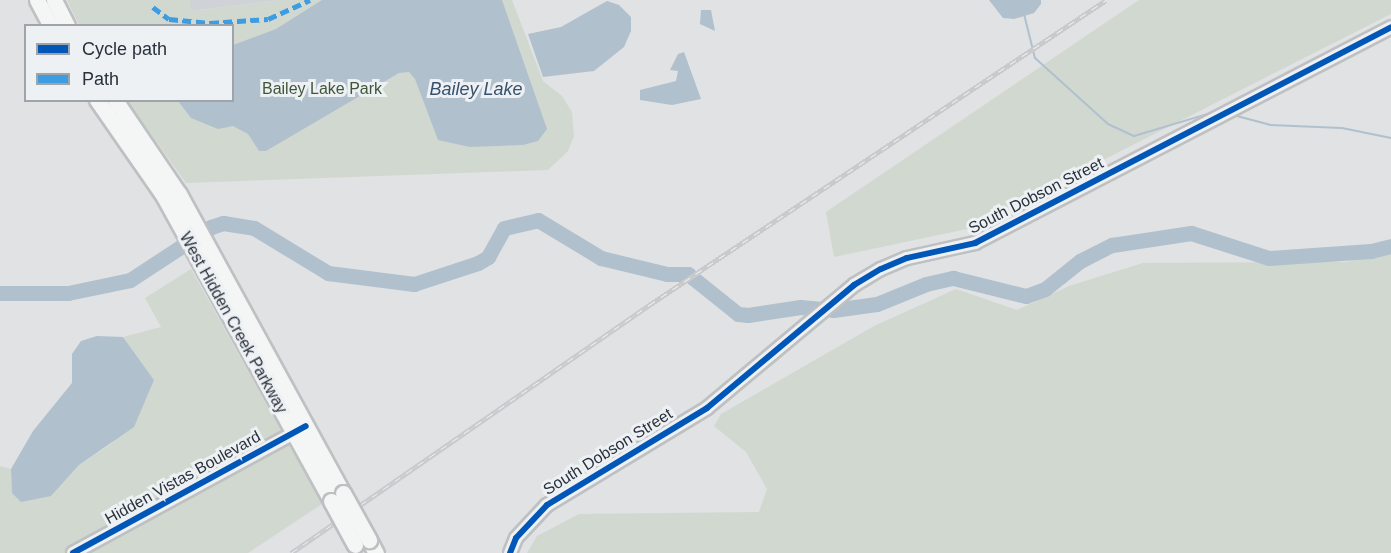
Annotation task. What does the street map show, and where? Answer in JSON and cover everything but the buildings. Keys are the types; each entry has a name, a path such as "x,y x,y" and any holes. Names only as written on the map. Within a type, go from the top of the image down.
{"main road":[{"path":"37,0 50,24"},
{"path":"54,0 66,24"},
{"name":"West Hidden Creek Parkway","path":"99,102 131,135"},
{"name":"West Hidden Creek Parkway","path":"116,102 163,195 226,294 365,548"}],"street":[{"name":"South Dobson Street","path":"510,553 516,537 547,505 707,408 842,296 881,269 907,258 975,243 1391,27"},
{"name":"Hidden Vistas Boulevard","path":"73,553 300,429"}],"shaded area":[{"path":"190,0 280,0 190,11"}],"green space":[{"name":"Bailey Lake Park","path":"67,0 190,0 191,11 280,0 512,0 543,81 562,96 572,112 574,136 568,151 548,170 186,183 128,102 234,102 234,24 79,24"},
{"path":"1139,0 1391,0 1391,14 967,229 834,257 826,212"},
{"path":"1391,253 1391,553 527,553 537,536 579,514 759,512 767,489 746,452 714,426 721,414 874,326 956,289 1017,310 1069,286 1143,263 1345,262"},
{"path":"191,269 322,504 248,553 0,553 0,466 11,469 12,493 51,496 79,465 111,444 154,380 123,337 161,327 145,298"}],"water":[{"name":"Bailey Lake","path":"322,0 502,0 547,129 538,141 523,145 470,147 438,140 415,79 409,72 399,73 266,151 259,151 248,134 233,126 218,129 191,118 179,102 234,102 234,45 276,29"},
{"path":"989,0 1041,0 1041,4 1034,13 1014,19 1003,18"},
{"path":"607,1 619,5 631,17 631,31 624,47 594,71 543,77 528,34 561,27"},
{"path":"701,10 711,10 715,31 700,24"},
{"path":"684,52 701,99 672,105 640,100 640,90 676,81 678,71 670,70 678,54"},
{"path":"97,336 123,337 154,380 134,427 79,465 51,496 21,502 12,493 11,469 33,431 72,383 72,354 81,341"}],"waterway":[{"path":"1024,14 1035,58 1108,124 1134,136 1214,112"},
{"path":"1237,116 1270,125 1342,128 1391,138"},
{"path":"0,293 68,293 130,280 211,227 223,223 254,228 328,273 414,284 478,263 488,257 504,228 538,220 601,258 667,274 688,274 738,314 748,315 800,307 833,310 877,304 926,284 953,278 1026,296 1045,289 1080,261 1112,245 1191,233 1269,258 1371,251 1391,246"}],"railway":[{"path":"291,553 649,305 1106,0"}],"marked path":[{"path":"153,7 169,19 210,23 268,19 310,0"}],"cycle path":[{"path":"510,553 516,538 547,505 707,408 854,285 881,269 907,258 975,243 1391,27"},
{"path":"73,553 306,426"}]}
